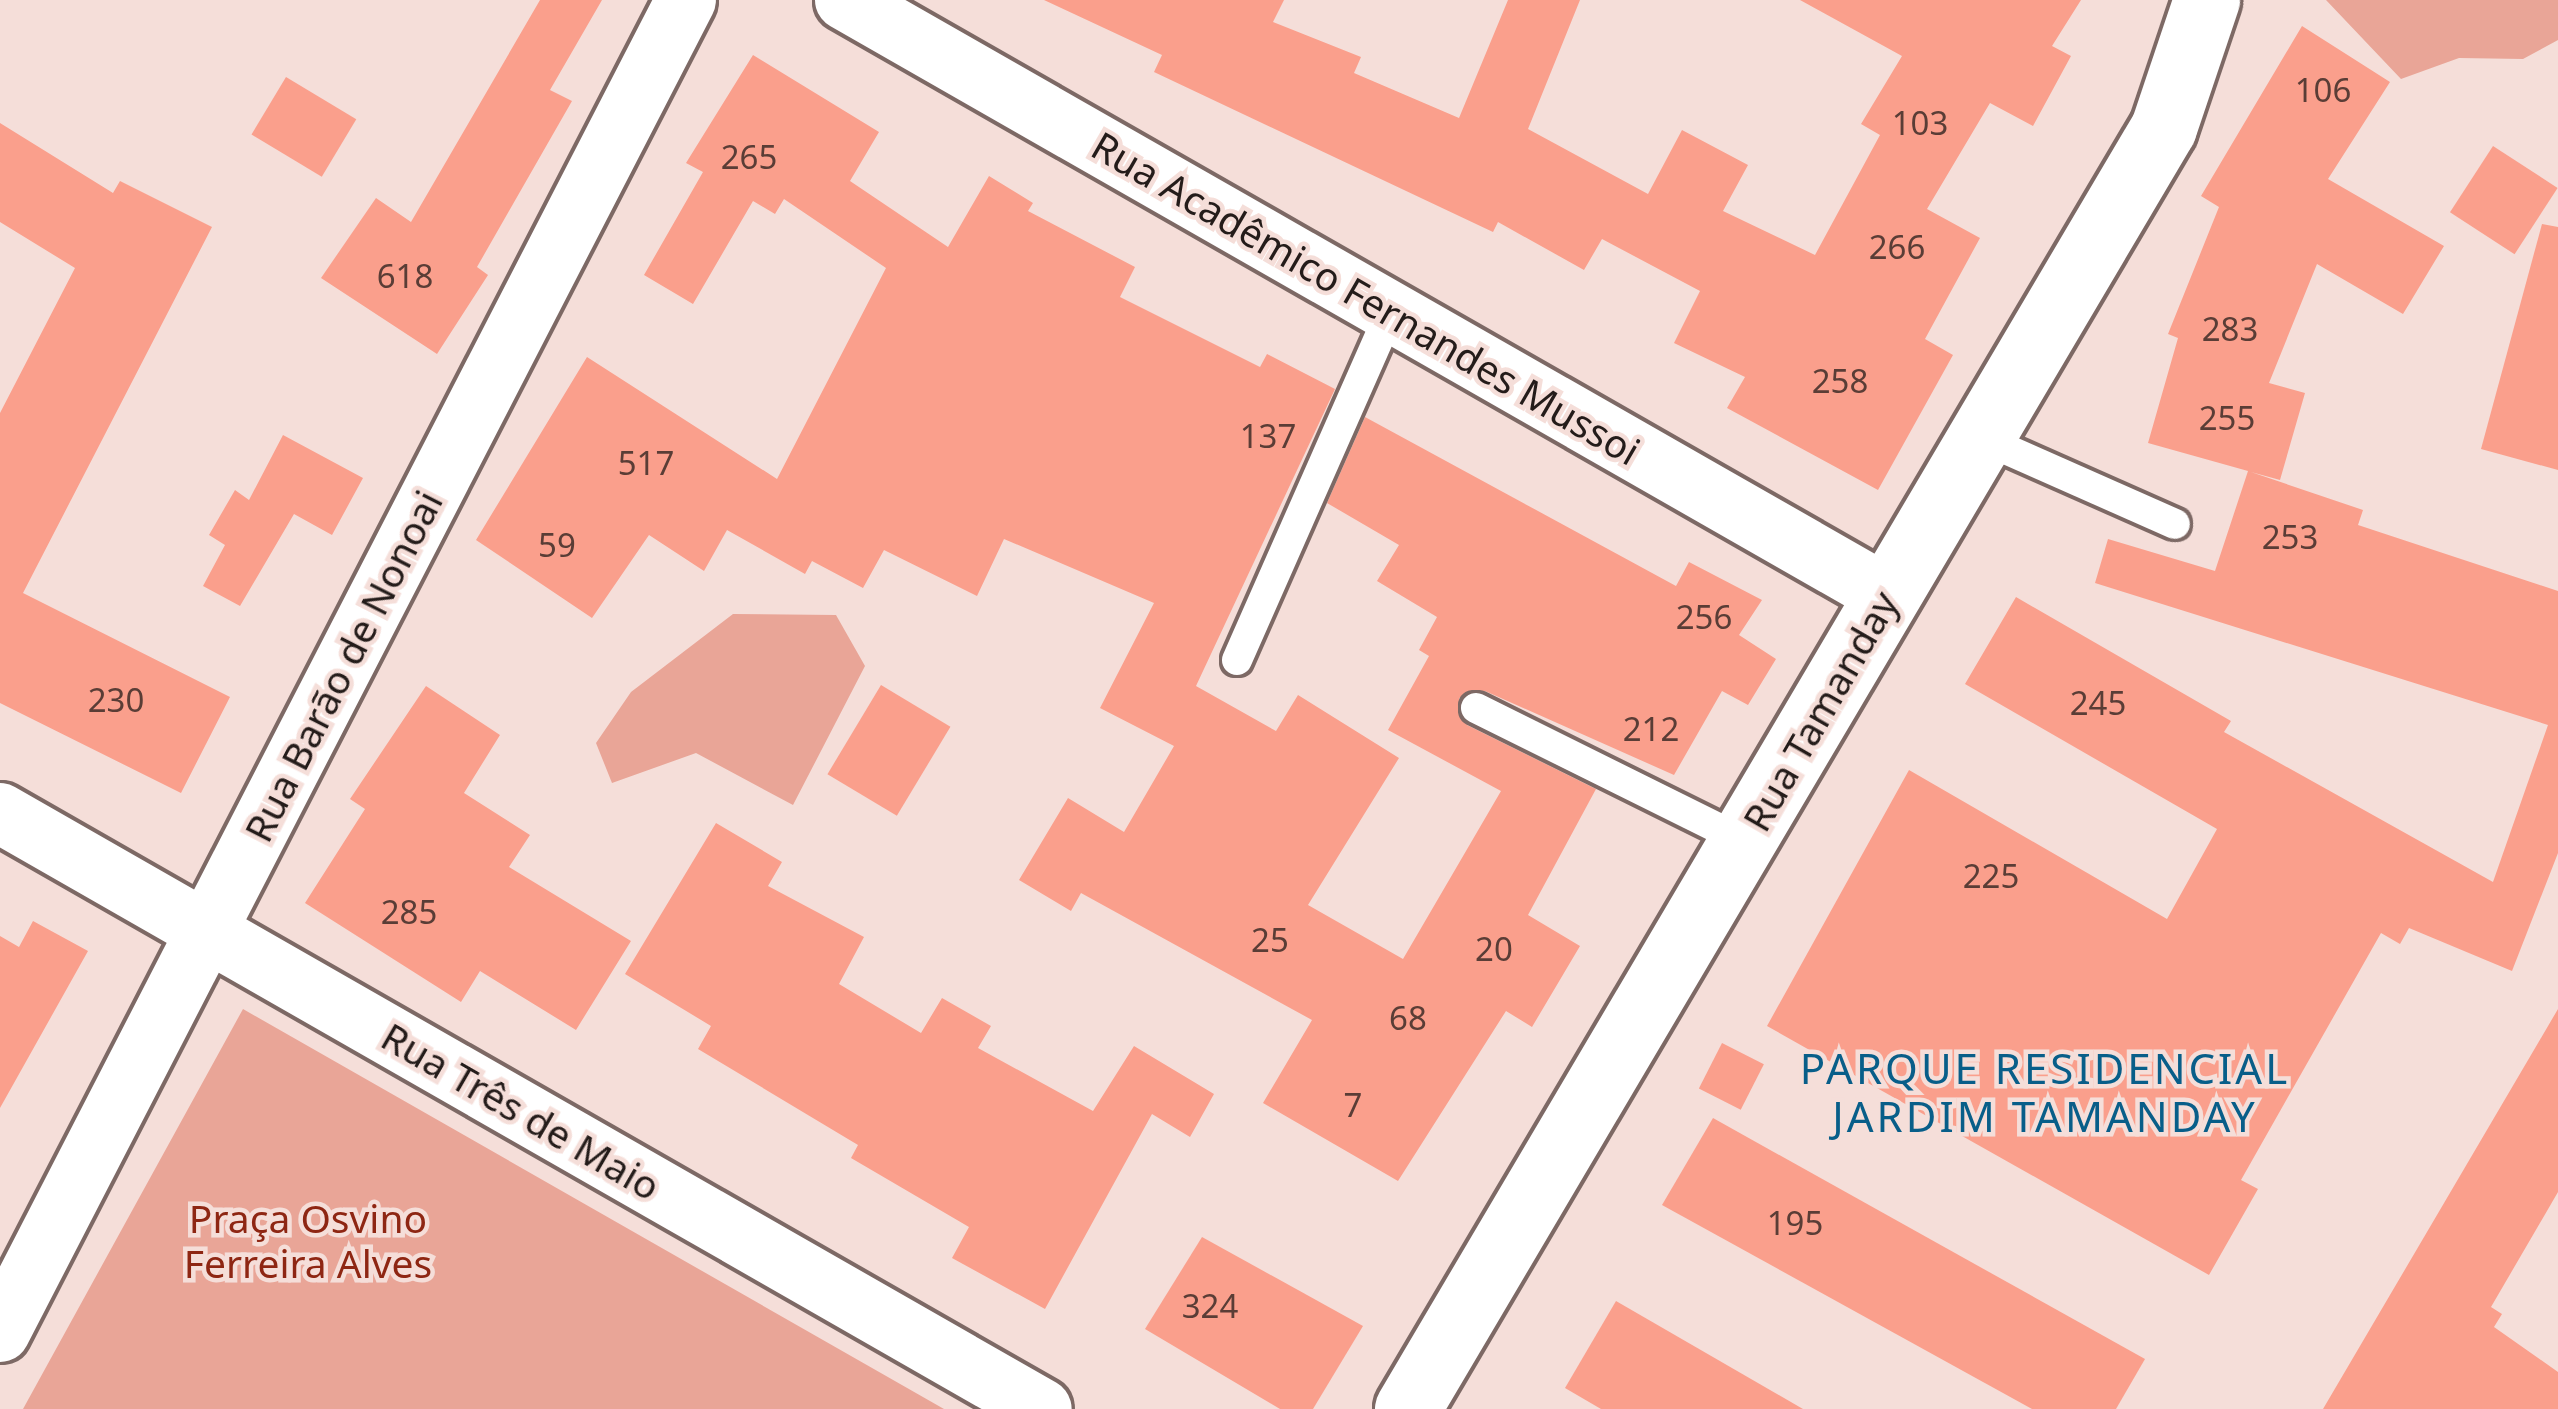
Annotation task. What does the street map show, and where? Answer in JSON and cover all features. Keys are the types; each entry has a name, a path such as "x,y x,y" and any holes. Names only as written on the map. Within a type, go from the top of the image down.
{"street":[{"name":"Rua Barão de Nonoai","path":"0,1332 686,0"},
{"name":"Rua Acadêmico Fernandes Mussoi","path":"845,0 1888,596"},
{"name":"Rua Tamanday","path":"1408,1409 2164,128 2207,0"},
{"name":"Rua Três de Maio","path":"0,813 1042,1409"}],"lane":[{"path":"1237,660 1391,311"},
{"path":"1981,438 2175,524"},
{"path":"1476,708 1744,841"}],"green space":[{"path":"2326,0 2558,0 2558,40 2523,59 2459,58 2401,79"},
{"path":"733,614 836,615 865,666 793,805 696,753 612,783 596,743 631,692"},
{"name":"Praça Osvino Ferreira Alves","path":"243,1009 944,1409 23,1409"}],"building":[{"path":"540,0 602,0 550,90 572,101 477,267 488,275 437,354 321,278 376,198 411,222"},
{"path":"1044,0 1284,0 1273,22 1361,57 1354,73 1459,118 1508,0 1580,0 1528,129 1648,194 1682,130 1748,165 1723,211 1815,255 1880,135 1861,124 1902,56 1800,0 2081,0 2052,46 2071,56 2033,126 1990,103 1927,209 1980,238 1925,339 1953,355 1878,490 1727,408 1745,377 1674,343 1700,291 1602,239 1584,270 1498,222 1493,232 1154,72 1162,55"},
{"path":"2302,26 2390,82 2328,179 2444,246 2403,314 2317,264 2269,383 2305,393 2280,480 2251,472 2363,510 2358,525 2558,591 2558,853 2512,971 2409,928 2400,944 2381,933 2241,1180 2258,1189 2209,1275 1767,1026 1909,770 2167,919 2217,829 1965,684 2016,597 2231,721 2224,732 2493,882 2548,725 2095,583 2108,539 2215,571 2248,471 2148,443 2178,338 2168,334 2219,207 2201,196"},
{"path":"753,55 879,132 850,181 948,247 989,176 1033,203 1028,211 1135,267 1120,297 1260,367 1267,354 1335,389 1196,686 1276,731 1298,695 1399,758 1308,905 1403,959 1501,791 1388,730 1429,656 1419,650 1437,617 1377,581 1399,545 1327,503 1365,417 1676,586 1689,562 1762,600 1739,635 1776,659 1748,705 1722,691 1674,775 1485,691 1459,698 1467,725 1596,789 1528,915 1580,946 1532,1027 1506,1011 1398,1181 1263,1103 1312,1020 1081,893 1071,911 1019,880 1068,798 1124,832 1174,746 1100,708 1154,603 1004,539 977,596 884,550 863,588 812,561 805,574 727,530 704,571 649,535 592,618 476,540 587,357 777,479 886,268 784,199 775,214 753,201 693,304 644,275 703,172 686,163"},
{"path":"286,77 356,119 322,177 251,134"},
{"path":"0,123 113,193 120,181 212,227 23,593 230,697 181,793 0,703 0,413 75,268 0,222"},
{"path":"2493,146 2558,188 2515,254 2450,212"},
{"path":"2542,224 2558,227 2558,470 2481,449"},
{"path":"283,435 363,478 332,535 294,514 240,606 203,586 225,545 209,535 235,490 249,500"},
{"path":"881,685 950,727 897,816 827,774"},
{"path":"426,686 500,735 464,793 530,835 509,867 631,941 576,1030 480,971 461,1002 305,903 365,809 350,799"},
{"path":"716,823 782,862 768,886 864,937 839,984 921,1033 942,998 991,1026 978,1048 1093,1111 1134,1046 1214,1094 1190,1137 1152,1114 1045,1309 952,1258 969,1227 851,1158 858,1145 698,1049 711,1026 625,974"},
{"path":"33,921 88,951 0,1108 0,936 19,947"},
{"path":"2558,1009 2558,1192 2491,1307 2502,1314 2494,1327 2558,1372 2558,1409 2323,1409"},
{"path":"1722,1043 1764,1064 1741,1110 1699,1088"},
{"path":"1713,1118 2145,1359 2116,1409 2032,1409 1662,1205"},
{"path":"1202,1237 1363,1326 1313,1409 1280,1409 1145,1329"},
{"path":"1616,1301 1803,1409 1601,1409 1565,1388"}],"district":[{"name":"PARQUE RESIDENCIAL JARDIM TAMANDAY","path":"2045,1092"}]}
